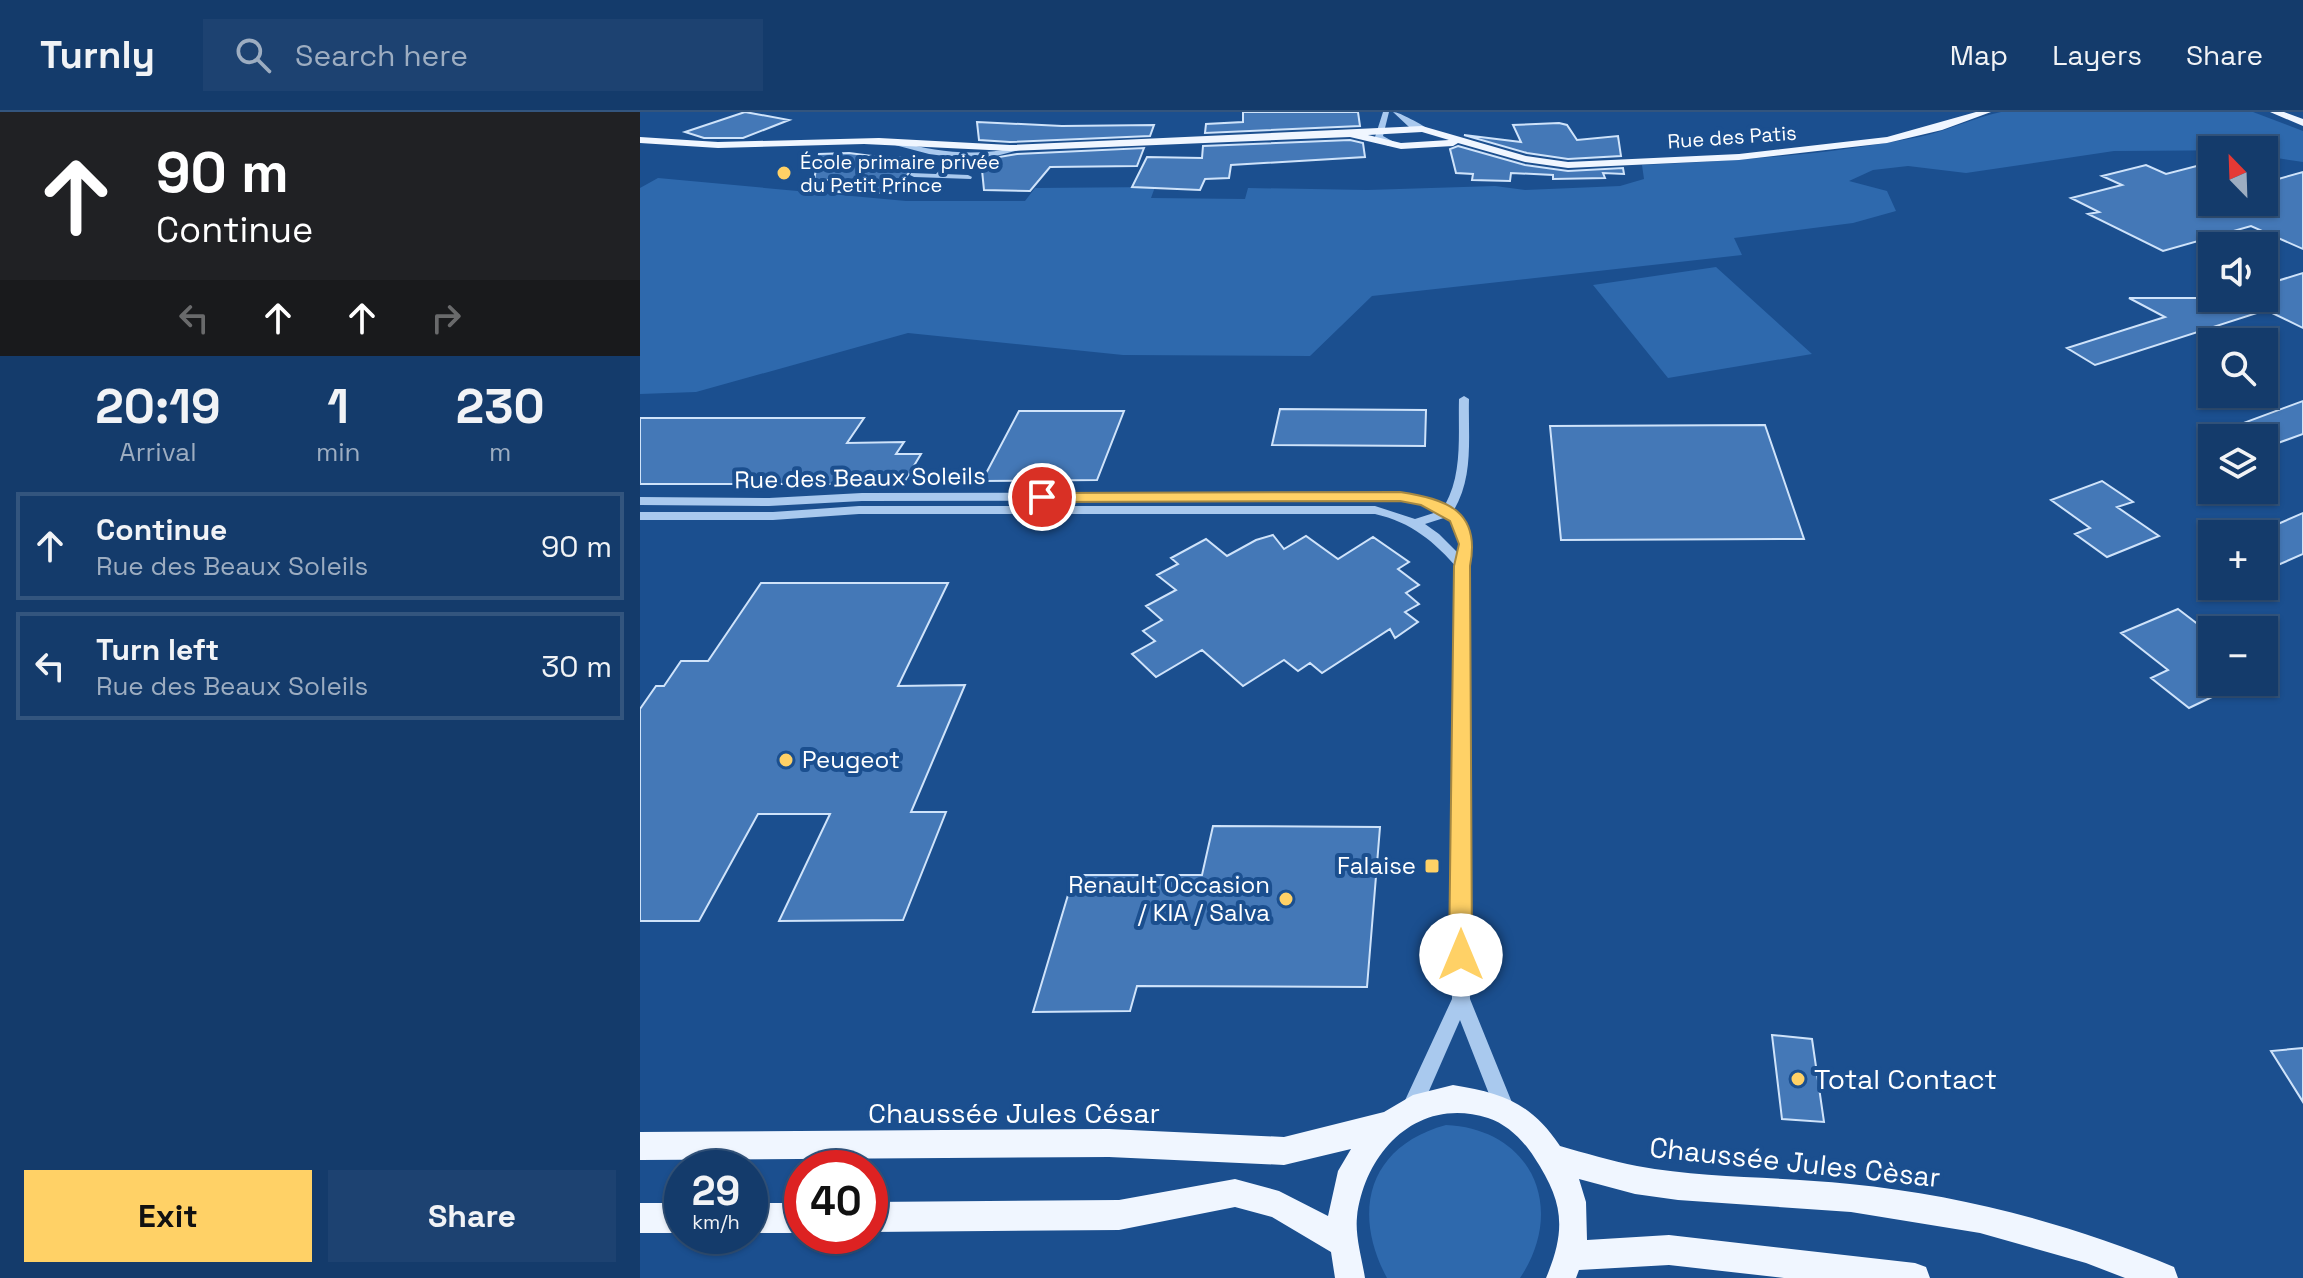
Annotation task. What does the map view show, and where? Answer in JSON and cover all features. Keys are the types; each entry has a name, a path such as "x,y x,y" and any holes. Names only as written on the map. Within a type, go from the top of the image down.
{"main road":[{"name":"Rue des Patis","path":"1331,134 1428,130 1535,161 1568,165 1739,157 1887,140 1986,112"},
{"path":"2275,112 2303,123"},
{"name":"Rue des Patis","path":"640,140 687,145 1067,143 1353,134 1391,144 1451,142 1479,146"},
{"name":"Rue des Patis","path":"867,142 945,147 1067,143"},
{"path":"1350,1278 1341,1241 1341,1209 1345,1187 1366,1146 1384,1126 1411,1109 1434,1101 1459,1099 1483,1102 1505,1110 1539,1135 1556,1159 1567,1183 1573,1210 1566,1267 1669,1250 1915,1278"},
{"name":"Chaussée Jules César","path":"640,1146 1109,1143 1284,1151 1310,1147 1384,1126"},
{"name":"Chaussée Jules Cèsar","path":"1556,1159 1635,1180 1678,1186 1851,1198 1980,1218 2086,1248 2163,1278"},
{"path":"888,1217 1119,1215 1235,1193 1255,1196 1292,1209 1341,1241"},
{"path":"640,1218 664,1218"}],"street":[{"path":"1386,112 1379,138 1391,144"},
{"path":"1396,112 1412,125 1428,130 1437,138 1423,144"},
{"path":"898,143 932,153 959,154 991,153 1029,146"},
{"path":"938,176 959,154"},
{"path":"914,175 968,177"},
{"path":"1415,523 1449,511 1460,481 1464,399"},
{"name":"Rue des Beaux Soleils","path":"640,501 769,502 862,497 1380,496 1425,500 1449,511"},
{"name":"Rue des Beaux Soleils","path":"640,516 773,516 859,510 1363,509 1389,512 1415,523 1442,541 1462,566"},
{"path":"1449,511 1465,535 1462,566 1461,999 1505,1110"},
{"path":"1411,1109 1461,999"}],"shaded area":[{"path":"2001,112 2253,112 2303,131 2303,162 2278,158 2278,136 2198,136 2198,150 2114,151 1966,173 1908,166 1873,170 1849,181 1887,191 1896,211 1853,223 1734,238 1742,255 1372,296 1310,356 1123,355 908,333 696,392 640,394 640,188 658,178 906,201 1025,201 1035,188 1155,187 1151,198 1245,199 1248,188 1367,190 1495,186 1525,190 1620,186 1644,179 1642,165 1816,153 1919,137"},
{"path":"1716,267 1812,354 1668,378 1593,285"},
{"path":"1446,1125 1476,1130 1500,1141 1520,1157 1533,1177 1540,1200 1540,1225 1534,1251 1520,1278 1387,1278 1370,1229 1374,1184 1384,1165 1399,1148 1420,1135"}],"building":[{"path":"745,112 789,120 743,138 704,138 685,132"},
{"path":"1243,112 1358,112 1360,126 1205,133 1206,124 1243,122"},
{"path":"977,122 1062,126 1154,125 1150,136 1010,142 979,140"},
{"path":"1513,125 1567,125 1577,140 1618,136 1621,156 1568,159 1527,153 1464,135 1521,142"},
{"path":"1350,140 1363,143 1365,157 1231,165 1229,178 1205,179 1200,190 1132,187 1147,157 1202,158 1203,146"},
{"path":"1458,146 1525,165 1568,171 1623,168 1624,174 1603,173 1605,178 1553,179 1553,175 1511,173 1510,181 1472,180 1473,174 1456,173 1450,149"},
{"path":"1144,148 1137,166 1050,167 1030,191 984,190 981,160 1017,154"},
{"path":"849,153 919,159 894,193 837,192 851,180 814,180 819,154"},
{"path":"2146,165 2166,174 2198,166 2198,216 2278,216 2278,179 2303,172 2303,249 2278,238 2278,232 2265,232 2251,226 2230,232 2198,232 2198,241 2163,251 2088,214 2099,212 2071,198 2122,185 2102,176"},
{"path":"2303,273 2303,328 2270,312 2278,312 2278,281"},
{"path":"2129,298 2198,298 2198,312 2260,312 2210,328 2198,328 2198,332 2095,365 2067,348 2165,317"},
{"path":"2303,401 2303,434 2278,443 2278,424 2241,424"},
{"path":"1280,409 1426,410 1425,446 1272,445"},
{"path":"1019,411 1124,411 1097,480 982,481"},
{"path":"640,418 864,418 847,443 904,442 896,454 921,454 903,484 640,484"},
{"path":"1765,425 1804,539 1561,540 1550,426"},
{"path":"2102,481 2133,502 2117,507 2159,536 2107,557 2075,534 2090,528 2051,500"},
{"path":"2303,513 2303,554 2278,565 2278,524"},
{"path":"1273,535 1284,549 1306,536 1338,559 1373,537 1409,562 1398,569 1419,585 1406,593 1419,604 1405,612 1418,622 1395,638 1390,629 1322,673 1310,663 1298,671 1284,660 1243,686 1202,650 1156,677 1132,654 1155,641 1143,631 1162,620 1146,606 1176,590 1157,575 1178,564 1171,558 1206,539 1227,556 1256,540"},
{"name":"Peugeot","path":"761,583 948,583 898,686 965,685 911,812 946,812 903,920 779,921 830,814 758,814 699,921 640,921 640,709 656,686 664,686 681,661 708,661"},
{"path":"2178,609 2198,624 2198,696 2212,697 2189,708 2151,678 2168,670 2121,633"},
{"name":"Renault Occasion / KIA / Salva","path":"1213,826 1380,827 1367,987 1137,986 1130,1011 1033,1012 1074,875 1202,875"},
{"name":"Total Contact","path":"1772,1035 1812,1039 1824,1122 1782,1119"},
{"path":"2303,1048 2303,1102 2271,1051"}],"place":[{"name":"École primaire privée du Petit Prince","path":"784,173"},
{"name":"Peugeot","path":"786,760"},
{"name":"Falaise","path":"1432,866"},
{"name":"Renault Occasion / KIA / Salva","path":"1286,899"},
{"name":"Total Contact","path":"1798,1079"}],"route":[{"path":"1042,497 1400,497 1425,500 1449,511 1457,519 1467,544 1462,566 1461,955"}]}
